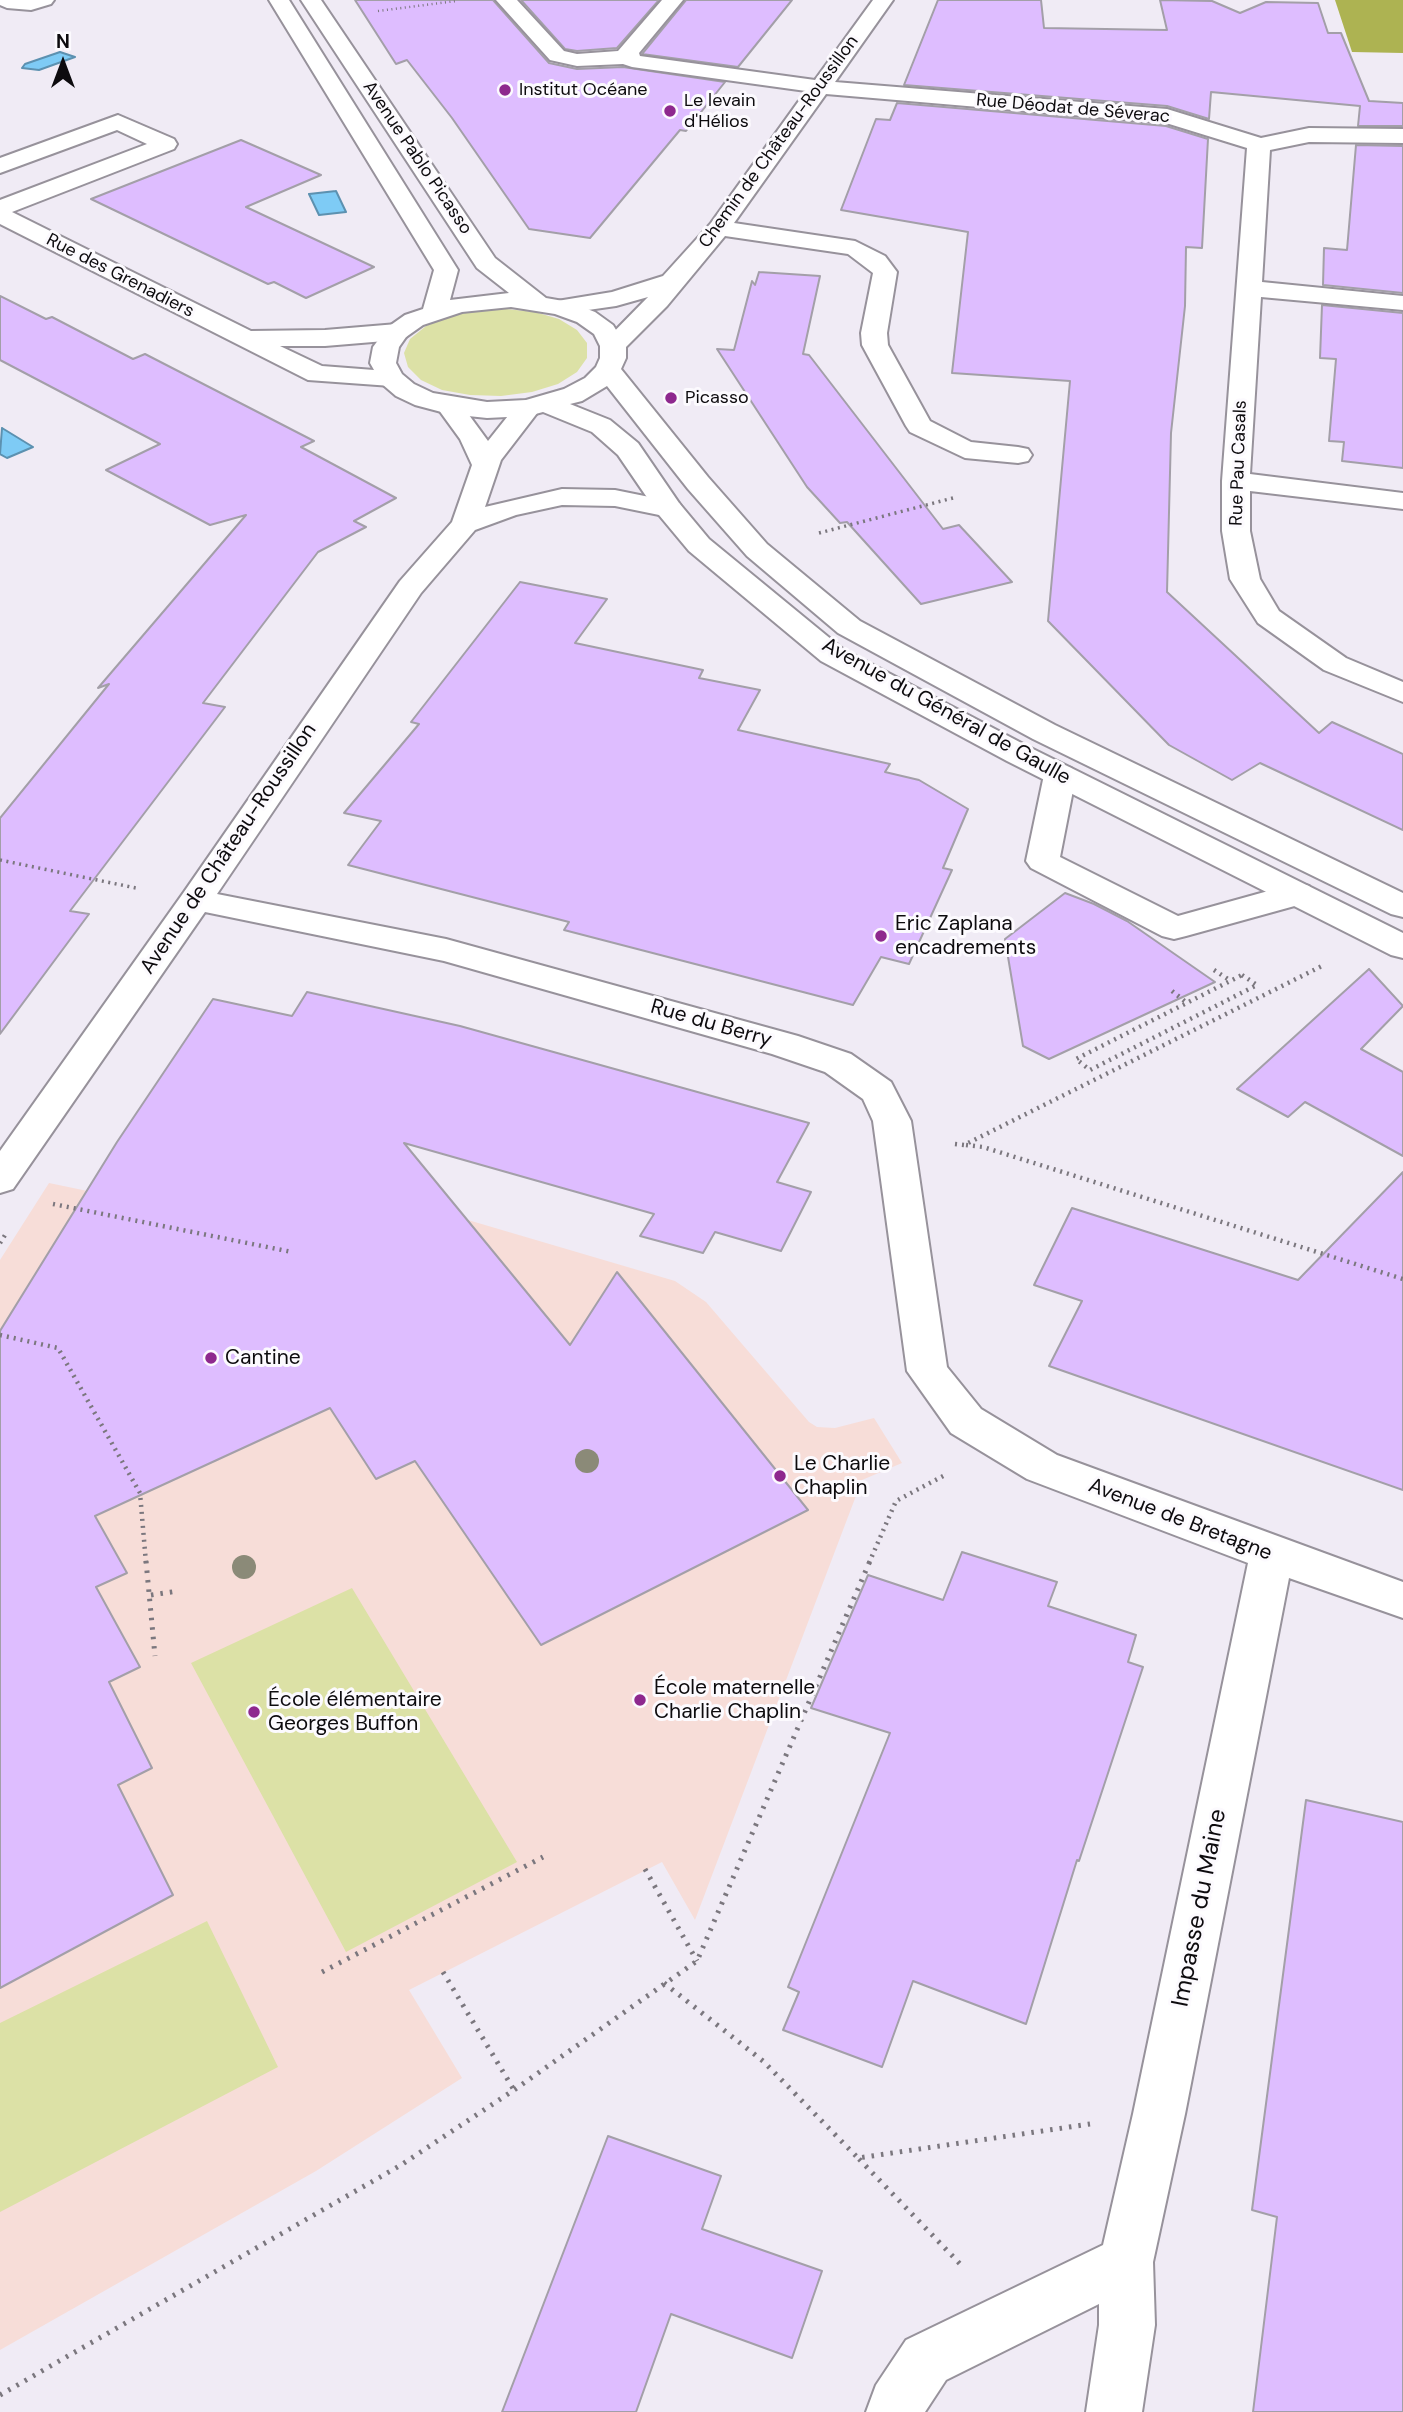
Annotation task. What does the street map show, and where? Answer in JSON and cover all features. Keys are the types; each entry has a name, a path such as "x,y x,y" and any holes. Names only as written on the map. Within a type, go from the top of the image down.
{"street":[{"path":"6,0 15,4 31,4 44,0"},
{"name":"Avenue Pablo Picasso","path":"279,0 446,270 435,311"},
{"name":"Rue Déodat de Séverac","path":"506,0 557,56 577,60 630,57 632,61 822,87 1167,116 1259,145"},
{"path":"630,57 628,52 673,0"},
{"name":"Chemin de Château-Roussillon","path":"537,406 573,396 594,384 611,358 672,281 719,228 883,0"},
{"name":"Avenue Pablo Picasso","path":"317,9 486,263 549,305"},
{"path":"0,166 118,122 166,144 0,208"},
{"path":"1259,145 1309,135 1403,136"},
{"name":"Rue Pau Casals","path":"1259,145 1236,481 1236,531 1245,579 1268,617 1335,664 1403,694"},
{"name":"Rue des Grenadiers","path":"0,215 317,374 391,378"},
{"path":"719,228 855,248 876,261 885,272 874,333 875,345 919,426 965,450 1007,454"},
{"path":"537,406 487,410 449,406 405,390 391,378 383,363 386,347 397,332 435,311 485,301 549,305 616,299 672,281"},
{"path":"1249,288 1403,303"},
{"name":"Avenue du Général de Gaulle","path":"549,305 586,317 604,330 611,358 698,483 757,550 849,627 1044,732 1403,906"},
{"name":"Rue des Grenadiers","path":"241,338 324,338 397,332"},
{"path":"449,406 473,438 486,466"},
{"name":"Avenue du Général de Gaulle","path":"537,406 601,426 619,441 628,449 669,509 699,545 832,654 1060,775 1403,947"},
{"name":"Avenue de Château-Roussillon","path":"0,1179 196,900 410,587 465,524 486,466 512,426 537,406"},
{"path":"1236,481 1403,501"},
{"name":"Avenue de Château-Roussillon","path":"465,524 509,508 562,496 615,498 669,509"},
{"path":"1060,775 1043,861 1174,928 1297,894"},
{"name":"Rue du Berry","path":"196,900 446,950 785,1045 838,1063 878,1090 892,1121 927,1371 967,1421"},
{"name":"Avenue de Bretagne","path":"967,1421 1042,1467 1272,1555 1403,1600"},
{"name":"Impasse du Maine","path":"1114,2412 1127,2325 1126,2262 1159,2114 1272,1555"},
{"path":"894,2412 926,2360 1126,2262"}],"path":[{"path":"317,9 461,0"},
{"path":"757,550 989,489 1007,454"},
{"path":"0,860 196,900"},
{"path":"964,1145 1347,953 1370,930"},
{"path":"1231,981 1076,1059 1090,1070 1257,985"},
{"path":"1172,991 1187,1003"},
{"path":"894,1137 983,1147 1403,1279"},
{"path":"51,1203 292,1252"},
{"path":"0,1335 58,1348 139,1493 155,1656"},
{"path":"0,2395 401,2165 514,2090 697,1961 897,1501 1003,1443"},
{"path":"151,1595 178,1591"},
{"path":"322,1972 543,1857"},
{"path":"645,1868 697,1961"},
{"path":"443,1972 514,2090"},
{"path":"664,1983 763,2061 1012,2318"},
{"path":"858,2158 1159,2114"}],"shaded area":[{"name":"École élémentaire Georges Buffon","path":"49,1183 179,1210 356,1187 675,1281 706,1302 809,1422 817,1427 835,1428 874,1418 902,1463 862,1480 695,1920 662,1862 409,1990 462,2078 316,2171 0,2350 0,1260"}],"green space":[{"path":"1335,0 1403,0 1403,53 1352,52"},
{"path":"506,309 535,312 559,319 577,330 587,343 587,358 577,372 558,384 532,392 501,396 470,395 442,390 421,380 408,367 404,353 410,339 426,326 449,316"},
{"path":"352,1588 517,1862 346,1952 191,1663"},
{"path":"207,1921 278,2067 0,2212 0,2023"}],"water":[{"path":"60,52 75,57 39,70 22,68 25,64"},
{"path":"336,191 346,212 319,215 309,194"},
{"path":"2,428 33,447 7,458 0,454"}],"building":[{"path":"355,0 493,0 549,63 577,69 623,67 725,82 686,131 680,130 590,238 529,229 452,118 407,60 396,64"},
{"path":"521,0 659,0 617,48 577,51 565,49"},
{"path":"686,0 792,0 738,67 642,54"},
{"path":"938,0 1041,0 1044,28 1167,30 1160,0 1212,1 1240,13 1266,2 1318,3 1328,33 1341,33 1369,101 1403,103 1403,126 1358,126 1360,106 1211,92 1209,119 1167,106 904,85"},
{"path":"897,103 1166,126 1208,139 1202,248 1186,247 1185,306 1171,433 1167,592 1319,733 1332,722 1403,754 1403,830 1260,763 1232,780 1169,745 1048,621 1070,381 952,373 968,232 841,210 876,119 890,120"},
{"path":"241,140 321,175 246,207 374,267 306,298 274,282 268,284 91,199"},
{"path":"1356,145 1403,146 1403,293 1323,285 1324,248 1347,250"},
{"path":"759,272 820,276 803,354 809,355 943,529 959,525 1012,582 921,604 847,522 840,523 807,487 717,349 734,350 752,281 755,285"},
{"path":"0,296 46,319 52,317 133,359 145,354 314,441 301,447 396,498 354,521 366,527 318,552 203,703 225,707 70,911 89,914 0,1034 0,818 109,684 98,688 246,515 210,525 106,470 160,444 0,360"},
{"path":"1322,305 1403,313 1403,468 1342,461 1344,442 1329,441 1336,359 1320,358"},
{"path":"520,582 607,599 575,643 703,670 699,678 760,690 738,730 890,764 885,772 919,780 968,809 943,868 952,870 909,964 881,957 853,1005 564,930 569,922 348,865 381,821 344,813 419,724 411,722"},
{"path":"1065,893 1127,921 1215,982 1049,1059 1023,1046 1005,939"},
{"path":"1369,969 1403,1006 1361,1049 1403,1072 1403,1156 1305,1102 1288,1117 1237,1089"},
{"path":"307,992 460,1026 809,1123 777,1182 811,1192 781,1251 715,1232 703,1253 640,1236 654,1214 404,1143 570,1345 617,1272 808,1510 541,1645 415,1461 376,1479 330,1408 95,1516 127,1573 96,1587 140,1667 109,1682 152,1768 118,1785 173,1895 0,1988 0,1331 117,1142 213,999 292,1016"},
{"path":"1403,1172 1403,1490 1049,1366 1082,1301 1034,1285 1072,1208 1298,1280"},
{"path":"962,1552 1057,1582 1048,1606 1136,1635 1128,1662 1143,1667 1079,1861 1077,1860 1026,2024 913,1981 882,2067 783,2030 799,1992 788,1987 890,1733 811,1708 868,1575 943,1600"},
{"path":"1306,1800 1403,1822 1403,2412 1253,2412 1277,2217 1252,2210"},
{"path":"608,2136 721,2176 702,2229 822,2271 792,2358 671,2314 636,2412 502,2412"}],"place":[{"name":"Institut Océane","path":"505,90"},
{"name":"Le levain d'Hélios","path":"670,111"},
{"name":"Picasso","path":"671,398"},
{"name":"Eric Zaplana encadrements","path":"881,936"},
{"name":"Cantine","path":"211,1358"},
{"name":"Le Charlie Chaplin","path":"780,1476"},
{"name":"École maternelle Charlie Chaplin","path":"640,1700"},
{"name":"École élémentaire Georges Buffon","path":"254,1712"}]}
